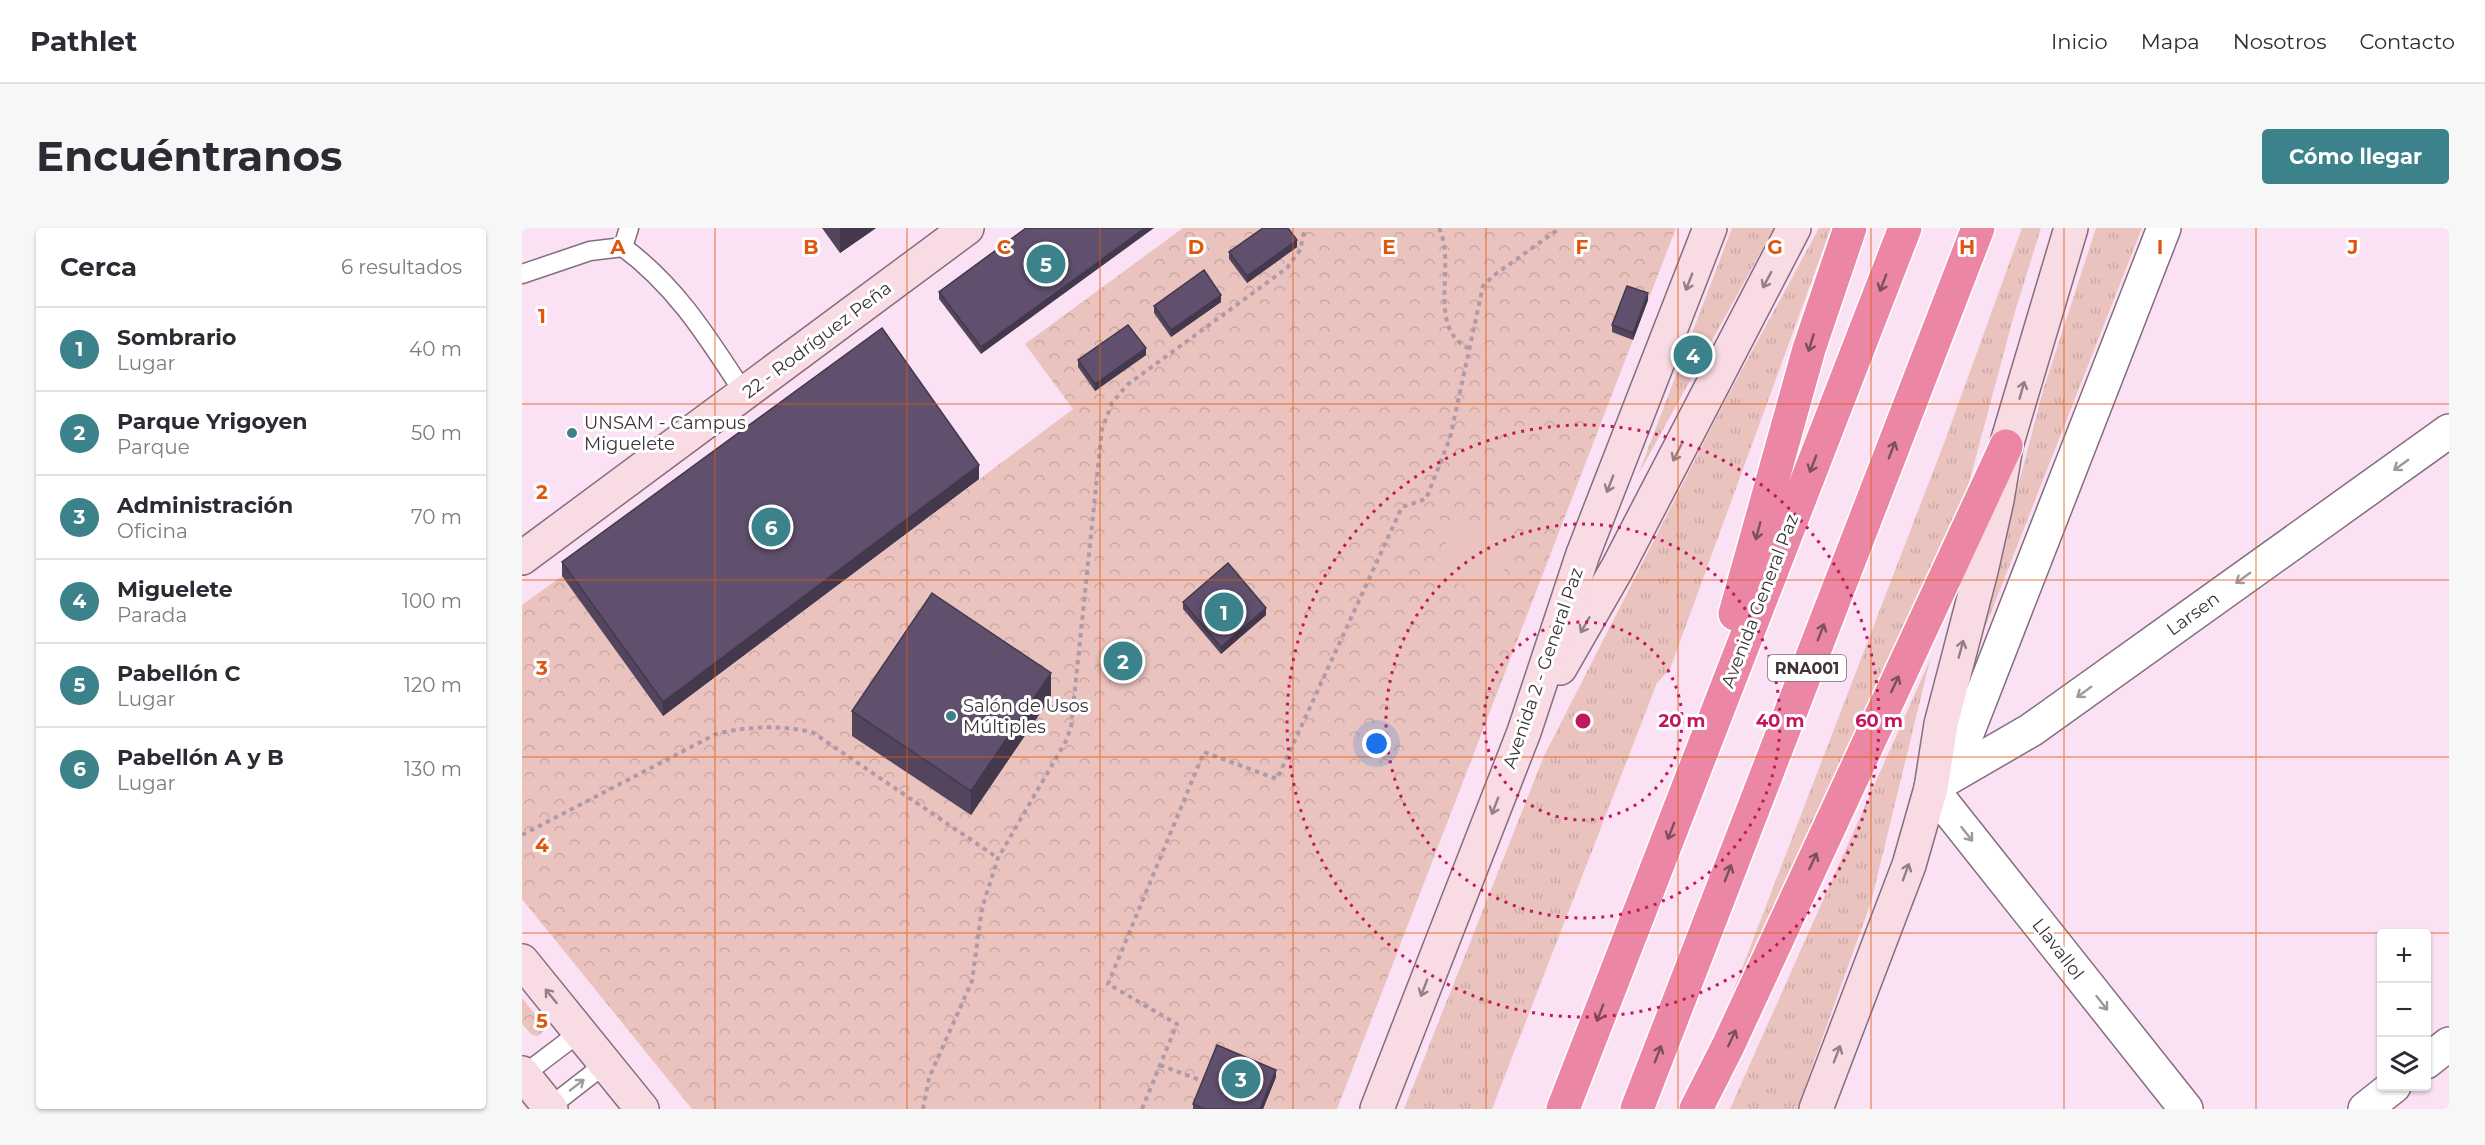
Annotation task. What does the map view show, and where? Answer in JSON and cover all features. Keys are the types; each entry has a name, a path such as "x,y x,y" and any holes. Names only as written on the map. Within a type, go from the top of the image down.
{"highway":[{"path":"1692,777 1773,475 1813,338 1850,228"},
{"name":"Avenida General Paz","path":"1563,1109 1905,228"},
{"name":"RNA001","path":"1637,1109 1978,228"},
{"path":"1696,1109 1728,1046 2006,446"}],"street":[{"name":"22 - Rodríguez Peña","path":"522,558 966,228"},
{"name":"Avenida 2 - General Paz","path":"1377,1109 1524,732 1583,554 1710,228"},
{"path":"1524,732 1618,567 1794,228"},
{"path":"1816,1109 1909,865 1931,788 1941,724 1983,561 2006,446 2071,228"},
{"path":"1931,788 1968,731 2164,228"},
{"name":"Larsen","path":"1931,788 2031,730 2449,431"},
{"name":"Llavallol","path":"1931,788 2186,1109"},
{"path":"522,961 642,1109"},
{"path":"2431,1059 2449,1044"},
{"path":"523,1075 550,1108"},
{"path":"2365,1109 2388,1091"}],"lane":[{"path":"623,247 629,228"},
{"path":"522,274 590,251 623,247 646,264 690,311 744,393"},
{"path":"523,1075 580,1032"},
{"path":"550,1108 605,1064"}],"path":[{"path":"923,1109 929,1078 972,981 982,908 998,858 1066,741 1071,727 1102,429 1112,403 1127,385 1287,268 1300,250 1305,228"},
{"path":"1438,228 1447,252 1445,317 1449,331 1457,342 1468,348"},
{"path":"1142,1109 1177,1024 1108,984 1204,752 1277,779 1402,507 1426,499 1450,438 1483,286 1493,276 1560,228"},
{"path":"522,836 716,735 747,727 782,726 812,732 998,858"},
{"path":"1160,1065 1205,1082"}],"green space":[{"path":"1183,228 1676,228 1337,1109 692,1109 522,899 522,605 562,576 663,716 1073,409 1025,344"},
{"path":"1732,228 1774,228 1638,475"},
{"path":"1819,228 1831,228 1670,669 1657,683 1492,1109 1404,1109 1544,756 1726,399"},
{"path":"2022,228 2041,228 2014,315 1967,490 1871,707 1711,1049 1946,438"},
{"path":"2096,228 2142,228 1981,638 1978,639 2043,391"},
{"path":"1457,515 1517,538 1493,597 1434,574"},
{"path":"1930,660 1871,902 1797,1109 1730,1109"},
{"path":"522,998 544,1025 544,1031 538,1036 532,1035 522,1024"}],"building":[{"path":"1026,228 1145,228 981,347 939,292"},
{"path":"1263,228 1288,228 1297,240 1247,276 1229,252"},
{"path":"1204,270 1221,295 1171,330 1154,306"},
{"path":"1627,286 1648,293 1633,333 1612,325"},
{"path":"1128,325 1146,348 1095,384 1078,360"},
{"path":"882,328 979,465 663,702 562,562"},
{"path":"1228,563 1266,608 1221,647 1183,602"},
{"name":"Salón de Usos Múltiples","path":"932,593 1051,673 971,791 852,711"},
{"path":"1217,1045 1276,1070 1260,1109 1204,1109 1193,1104"}],"place":[{"name":"Pabellón C","path":"1046,264"},
{"name":"Miguelete","path":"1693,355"},
{"name":"UNSAM - Campus Miguelete","path":"572,433"},
{"name":"Pabellón A y B","path":"771,527"},
{"name":"Sombrario","path":"1224,612"},
{"name":"Parque Yrigoyen","path":"1123,661"},
{"name":"Salón de Usos Múltiples","path":"951,716"},
{"name":"Administración","path":"1241,1079"}]}
